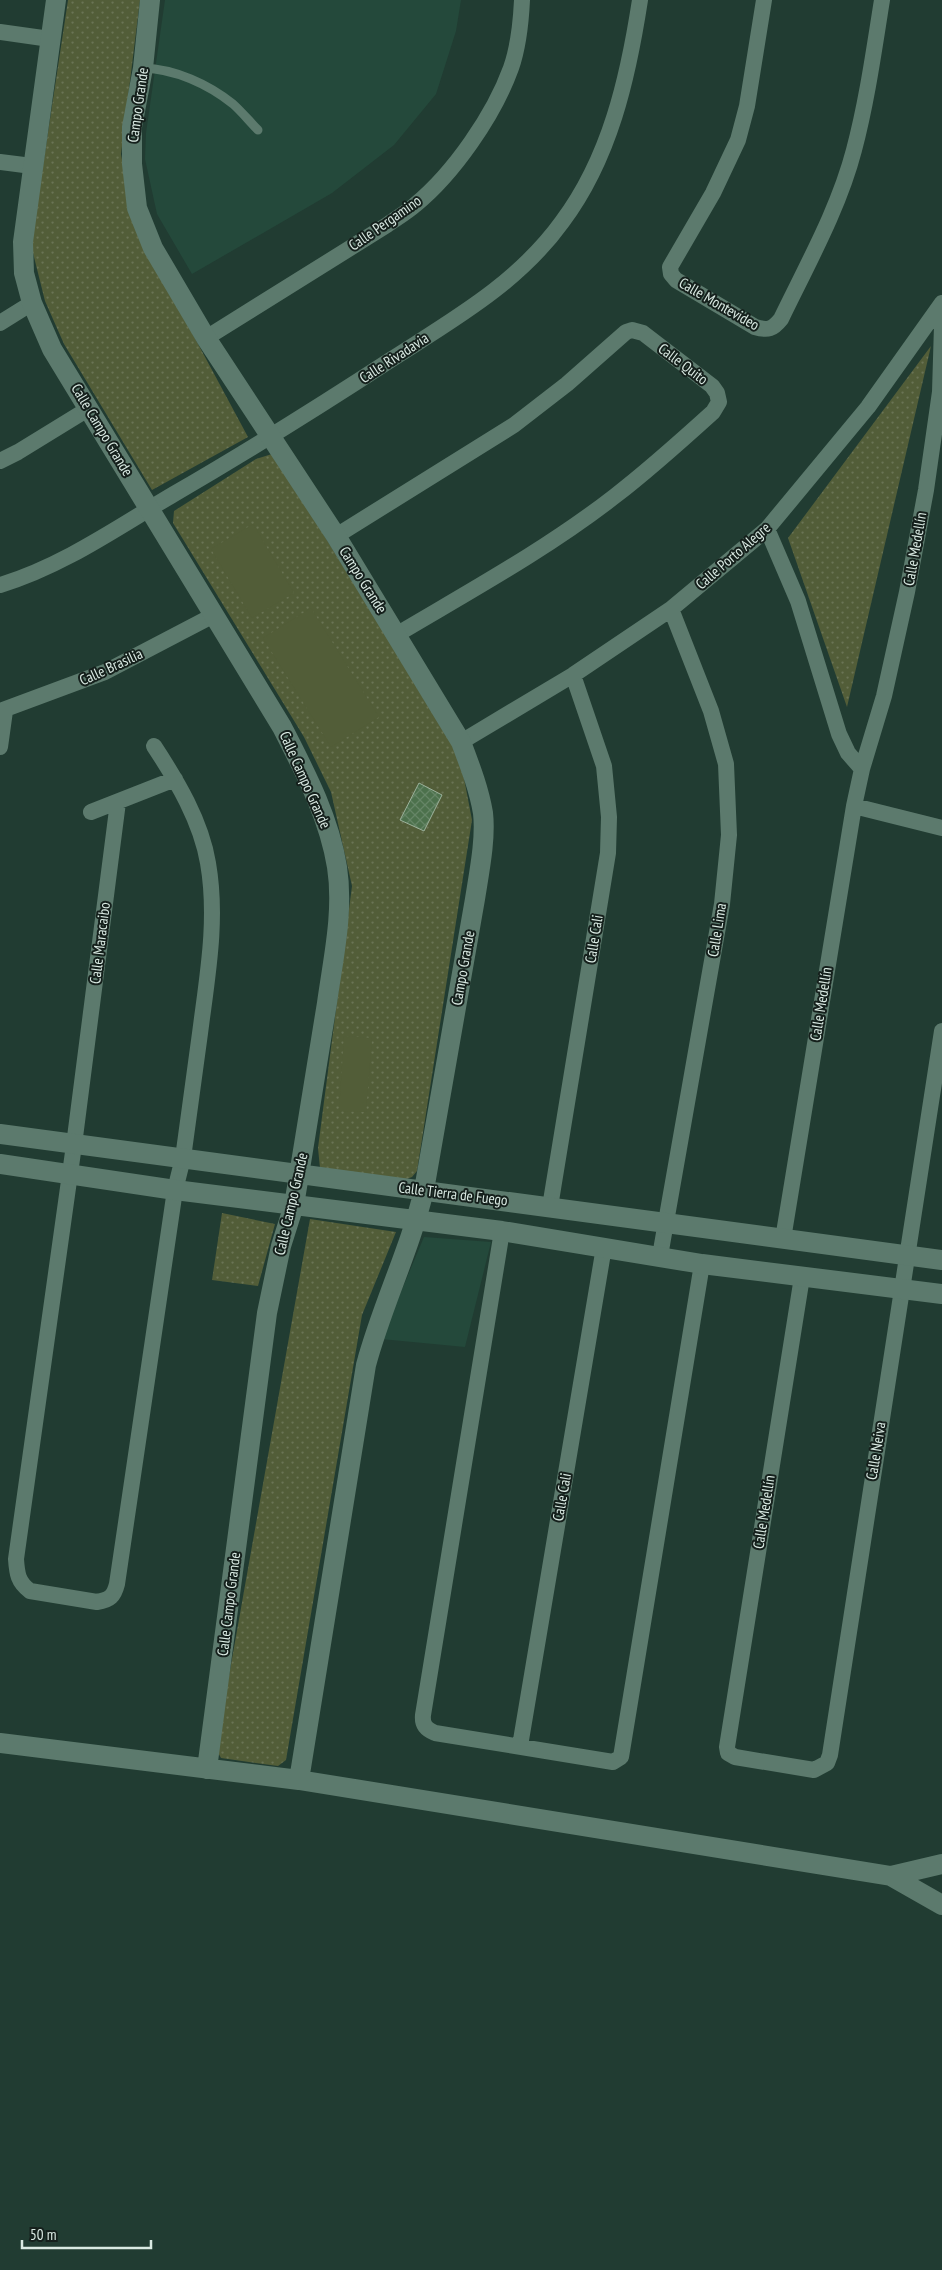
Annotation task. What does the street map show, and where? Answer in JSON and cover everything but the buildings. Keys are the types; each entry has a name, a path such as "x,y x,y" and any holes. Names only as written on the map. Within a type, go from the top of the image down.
{"street":[{"name":"Calle Campo Grande","path":"56,0 23,242 24,273 32,303 52,349 282,727 312,786 328,829 337,868 340,907 335,951 300,1175 294,1205 280,1246 267,1313 207,1769"},
{"name":"Campo Grande","path":"150,0 143,68 132,127 132,164 137,208 153,248 206,338 336,536 461,742 474,777 483,815 481,853 474,908 424,1190"},
{"name":"Calle Pergamino","path":"206,338 387,225 416,204 439,181 464,152 481,126 512,66 522,0"},
{"name":"Calle Rivadavia","path":"0,585 63,559 271,438 489,296 534,257 582,194 608,138 622,92 640,0"},
{"name":"Calle Montevideo","path":"764,0 747,106 738,140 713,193 670,267 671,274 676,280 755,327 765,330 774,327 781,318 814,253 846,175 860,124 882,0"},
{"path":"0,32 50,39"},
{"path":"0,162 32,166"},
{"path":"0,323 32,303"},
{"name":"Calle Porto Alegre","path":"461,742 573,675 671,610 766,529 868,407 942,303"},
{"name":"Calle Medellín","path":"783,1239 854,806 862,769 884,696 907,592 924,499 940,392 942,325"},
{"name":"Calle Quito","path":"336,536 514,426 568,384 626,332 632,330 643,333 712,386 717,392 719,402 713,412 660,460 614,497 566,532 396,635"},
{"path":"0,461 88,409"},
{"path":"766,529 798,601 840,734 848,753 862,769"},
{"name":"Calle Lima","path":"660,1256 722,904 729,835 726,764 711,711 671,610"},
{"name":"Calle Brasilia","path":"0,747 2,711 104,672 214,615"},
{"name":"Calle Cali","path":"550,1207 608,853 610,817 604,766 573,675"},
{"path":"154,746 175,779 193,817 208,861 213,904 212,941 183,1158 175,1190"},
{"path":"91,812 175,779"},
{"name":"Calle Maracaibo","path":"118,802 70,1176 16,1559 17,1576 22,1586 30,1591 97,1602 106,1600 114,1595 175,1190"},
{"path":"854,806 942,828"},
{"name":"Calle Neiva","path":"727,1747 728,1753 735,1758 814,1770 827,1763 942,1031"},
{"name":"Calle Tierra de Fuego","path":"0,1134 906,1255"},
{"name":"Calle Tierra de Fuego","path":"0,1164 70,1176 502,1231 702,1264 901,1289"},
{"path":"299,1780 366,1365 377,1328 417,1220 424,1190"},
{"path":"502,1231 422,1722 426,1729 435,1733 613,1762 621,1757 702,1264"},
{"name":"Calle Cali","path":"520,1746 604,1248"},
{"path":"906,1255 942,1260"},
{"name":"Calle Medellín","path":"727,1747 802,1277"},
{"path":"901,1289 942,1294"},
{"path":"0,1743 299,1780 891,1876 942,1905"},
{"path":"891,1876 942,1864"}],"lane":[{"path":"143,68 161,68 187,77 208,88 234,105 258,130"}],"shaded area":[{"path":"68,0 140,0 121,154 133,223 248,437 152,490 64,344 45,301 31,245"},
{"path":"165,0 461,0 456,31 436,94 394,145 332,193 192,274 157,214 145,159 146,133"},
{"path":"931,346 847,707 788,538"},
{"path":"272,454 277,459 452,743 463,773 472,820 417,1171 412,1177 404,1180 320,1168 318,1148 352,886 331,792 304,737 173,523 174,511 256,459"},
{"path":"253,524 294,593 252,618 211,549"},
{"path":"311,608 379,717 331,747 263,638"},
{"path":"344,1036 372,1038 366,1112 339,1111"},
{"path":"222,1213 275,1224 258,1286 212,1280"},
{"path":"310,1219 396,1232 362,1315 286,1760 278,1766 221,1758 216,1749"},
{"path":"424,1237 491,1242 465,1347 381,1339"}]}
